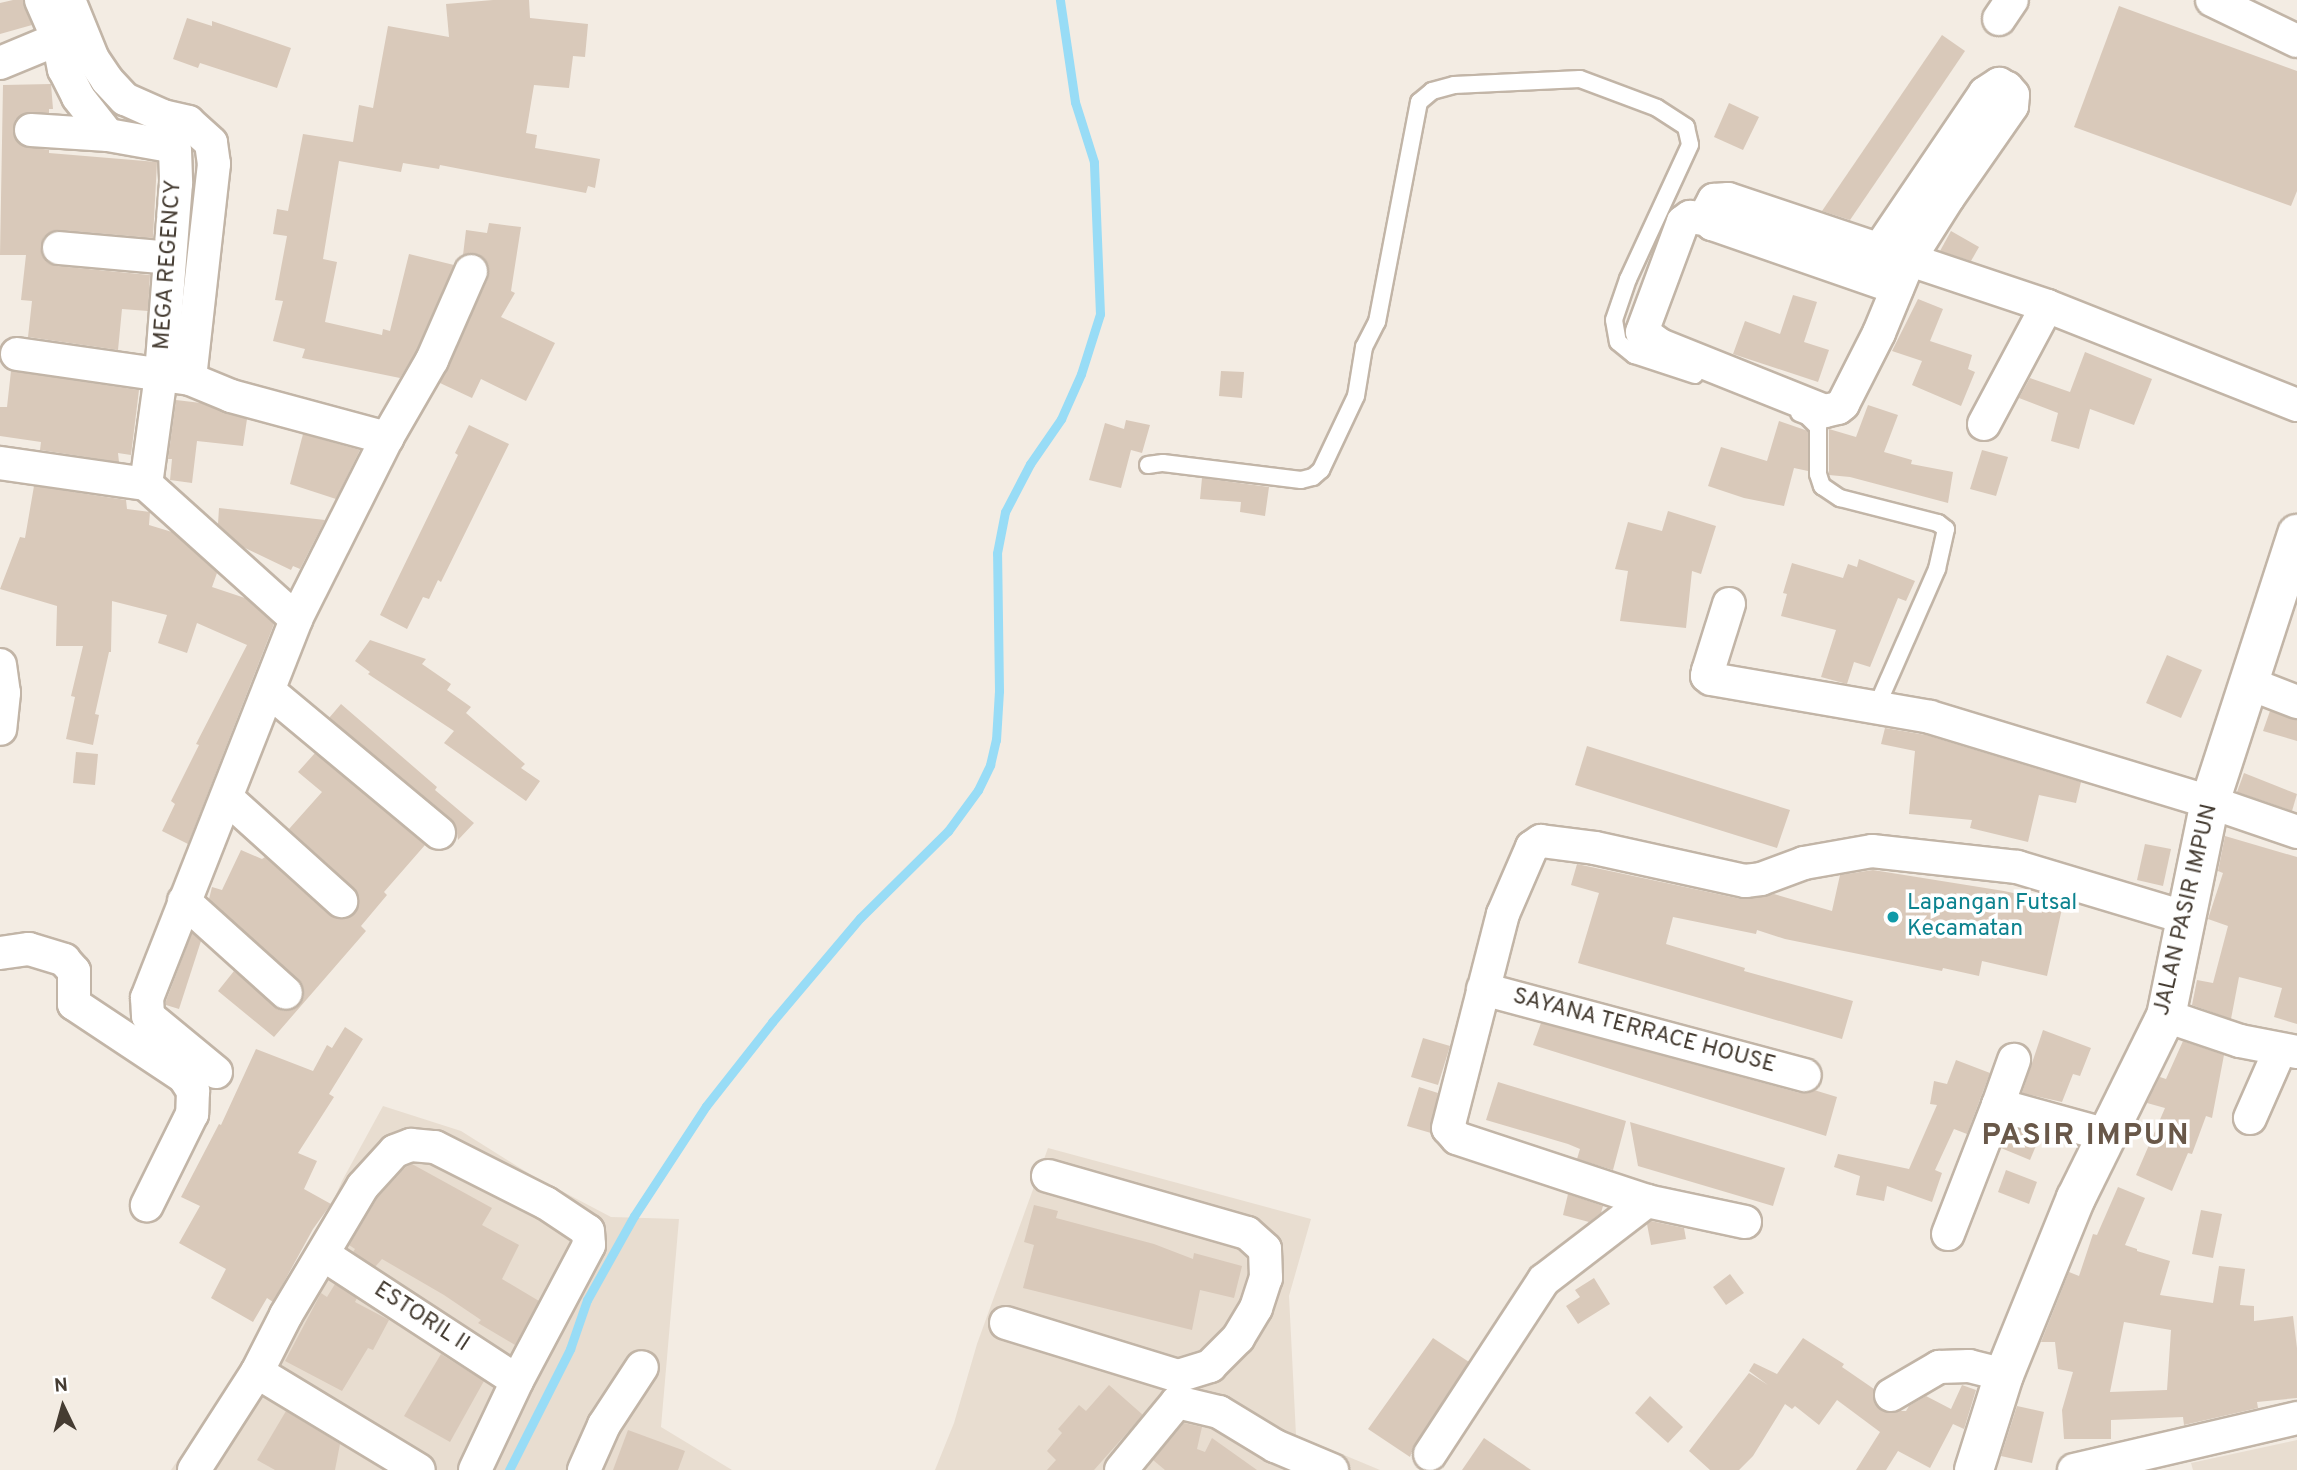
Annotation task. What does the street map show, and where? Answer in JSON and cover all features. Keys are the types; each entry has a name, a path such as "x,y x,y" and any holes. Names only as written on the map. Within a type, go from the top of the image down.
{"street":[{"path":"41,0 58,38 64,69 73,88 108,135"},
{"name":"MEGA REGENCY","path":"69,0 93,59 107,80 125,99 163,116 188,122 211,143 214,164 175,377"},
{"path":"2212,0 2297,41"},
{"path":"0,63 58,38"},
{"path":"1865,276 1880,248 1985,93 1999,85 2007,88 2013,95 2012,106 1910,258 1897,288 1843,404 1825,411 1660,345 1642,332 1683,222 1690,217 1708,220 1712,224 1897,288"},
{"path":"31,130 108,135"},
{"name":"MEGA REGENCY","path":"108,135 170,146 176,150 170,258 175,377"},
{"path":"1708,220 1707,213 1714,200 1728,199 2047,306 2297,405"},
{"path":"59,248 170,258"},
{"path":"216,1072 148,1016 146,1007 184,901 228,798 296,619 387,438 432,360 471,271"},
{"path":"1984,424 2047,306"},
{"path":"17,354 175,377 231,396 387,438"},
{"path":"146,484 175,377"},
{"path":"0,463 146,484 296,619"},
{"name":"JALAN PASIR IMPUN","path":"1974,1470 2004,1375 2076,1198 2166,1016 2184,917 2210,802 2297,534"},
{"path":"1729,604 1707,676 1930,717 2210,802 2297,832"},
{"path":"0,665 4,693 0,729"},
{"path":"2248,683 2297,702"},
{"path":"270,692 439,833"},
{"path":"228,798 341,901"},
{"name":"SAYANA TERRACE HOUSE","path":"1745,1222 1647,1202 1457,1138 1448,1128 1503,914 1532,846 1541,841 1595,848 1745,881 1761,879 1804,863 1872,851 2004,866 2184,917"},
{"path":"184,901 286,993"},
{"path":"0,953 29,949 64,960 74,971 74,1004 184,1077 193,1091 192,1114 147,1205"},
{"name":"SAYANA TERRACE HOUSE","path":"1483,989 1805,1075"},
{"path":"2166,1016 2240,1041 2289,1051 2250,1118"},
{"path":"1948,1234 2014,1060"},
{"path":"1998,1105 2107,1135"},
{"path":"194,1470 257,1373 286,1315 363,1186 395,1151 411,1145 435,1147 547,1203 588,1231 589,1245 517,1381 475,1470"},
{"path":"1048,1176 1247,1233 1265,1249 1266,1278 1256,1308 1238,1338 1210,1366 1177,1389 1121,1470"},
{"path":"1430,1454 1544,1280 1647,1202"},
{"name":"ESTORIL II","path":"324,1255 517,1381"},
{"path":"1006,1323 1177,1389 1311,1466"},
{"path":"1891,1395 1939,1367 1969,1366 2004,1375"},
{"path":"584,1470 604,1425 642,1367"},
{"path":"257,1373 419,1470"},
{"path":"2074,1470 2297,1418"}],"lane":[{"path":"1148,465 1163,464 1301,480 1313,477 1321,470 1356,396 1364,348 1377,322 1419,102 1432,91 1454,85 1580,79 1657,108 1686,127 1689,145 1628,279 1614,320 1618,342 1634,355 1807,416 1818,427 1818,474 1822,486 1840,498 1938,523 1946,529 1937,569 1876,708"}],"shaded area":[{"path":"383,1106 461,1131 533,1176 611,1217 679,1219 661,1427 732,1470 171,1470 244,1363 272,1307 314,1244 342,1181"},
{"path":"1048,1148 1311,1219 1289,1296 1296,1435 1380,1470 935,1470 954,1423 977,1344"},
{"path":"2297,1440 2297,1470 2193,1470 2191,1463"}],"building":[{"path":"23,0 32,25 0,34 0,3"},
{"path":"529,0 530,18 588,24 585,57 573,56 569,88 534,85 526,133 537,135 535,148 600,159 595,188 588,186 586,193 440,165 439,169 403,163 401,172 339,161 323,259 337,262 325,322 382,335 383,329 390,331 409,254 454,265 416,352 400,378 302,358 305,349 273,341 283,301 275,300 287,236 273,234 277,209 288,211 303,134 353,142 359,105 373,108 388,26 449,37 446,4"},
{"path":"2119,6 2297,71 2297,191 2291,206 2074,127"},
{"path":"187,18 212,26 212,21 291,48 277,88 200,63 198,68 173,59"},
{"path":"1942,35 1965,51 1850,220 1822,211"},
{"path":"51,84 53,109 49,109 49,113 24,113 15,120 13,130 20,145 49,150 49,153 157,162 153,238 60,230 44,237 41,246 43,256 57,266 150,275 148,311 122,309 118,350 28,337 32,301 21,300 26,255 0,255 3,85"},
{"path":"1729,103 1759,117 1743,150 1714,137"},
{"path":"489,223 521,227 511,291 515,293 501,317 555,343 526,401 481,379 472,398 440,383 488,278 489,268 485,260 478,254 463,255 466,230 487,233"},
{"path":"1951,231 1979,247 1971,261 1940,251"},
{"path":"1793,295 1817,302 1804,342 1829,350 1818,382 1733,354 1745,321 1780,334"},
{"path":"1918,299 1943,309 1930,341 1972,355 1968,369 1975,372 1961,406 1912,385 1922,361 1892,351"},
{"path":"2085,352 2152,379 2134,425 2090,409 2079,449 2051,441 2058,413 2019,398 2030,378 2070,392"},
{"path":"11,371 139,390 131,455 118,453 119,462 40,450 41,442 0,436 0,407 7,407"},
{"path":"1221,371 1244,372 1242,398 1219,396"},
{"path":"176,400 201,403 247,419 243,446 197,441 192,483 170,480 172,459 168,459"},
{"path":"1868,405 1898,415 1884,452 1912,460 1911,464 1953,472 1948,503 1850,477 1829,475 1829,429 1856,437"},
{"path":"1126,420 1150,425 1142,453 1131,450 1121,488 1089,480 1105,423 1124,429"},
{"path":"1779,421 1808,431 1808,471 1794,468 1784,506 1744,498 1708,486 1721,447 1767,461"},
{"path":"469,425 509,444 441,582 438,580 429,599 423,597 407,629 380,615 458,455 455,453"},
{"path":"303,434 360,450 336,499 290,484"},
{"path":"1982,450 2008,457 1996,496 1970,489"},
{"path":"1202,478 1269,487 1265,516 1240,512 1241,502 1200,499"},
{"path":"34,486 126,500 127,509 150,512 149,525 172,532 217,573 212,587 245,598 274,624 188,844 162,831 175,804 171,801 199,745 196,744 247,645 197,623 187,653 158,643 167,615 112,601 111,652 95,714 99,715 93,745 66,739 75,697 71,696 83,646 56,646 57,606 0,589 20,537 25,538"},
{"path":"219,508 325,520 300,569 293,566 291,570 243,547 218,524"},
{"path":"1668,511 1716,526 1701,574 1692,571 1686,628 1620,621 1628,571 1615,569 1628,522 1662,531"},
{"path":"1859,559 1915,581 1906,601 1898,598 1870,667 1854,662 1847,684 1821,677 1836,630 1781,616 1787,594 1783,593 1792,563 1843,578 1848,564 1857,567"},
{"path":"370,640 426,659 422,664 451,684 447,690 471,707 466,713 525,764 521,768 540,781 526,801 444,743 454,731 368,674 370,672 355,661"},
{"path":"2167,655 2202,670 2181,718 2146,703"},
{"path":"341,704 437,787 435,790 474,823 458,840 456,827 451,819 329,718"},
{"path":"2270,711 2297,720 2297,741 2263,731"},
{"path":"1885,728 1926,735 2081,782 2076,803 2039,795 2028,842 1970,828 1972,820 1909,814 1915,751 1881,744"},
{"path":"1587,746 1790,810 1777,848 1575,785"},
{"path":"76,752 98,754 95,785 73,783"},
{"path":"315,753 425,845 384,892 387,895 361,926 366,931 274,1037 218,991 234,971 283,1011 300,1005 304,996 303,987 209,899 212,887 222,890 241,850 262,859 265,857 329,915 346,919 355,913 359,904 354,888 289,829 322,792 298,772"},
{"path":"2244,773 2297,794 2292,811 2237,792"},
{"path":"2225,836 2297,857 2297,1024 2274,1017 2282,988 2239,977 2231,1019 2192,1005 2197,980 2213,983 2228,926 2208,919 2223,873 2218,871"},
{"path":"2145,844 2171,849 2163,886 2137,880"},
{"path":"1577,864 1741,899 1774,894 1832,911 1840,875 1873,870 2004,891 2063,904 2047,976 1982,961 1979,976 1943,968 1942,971 1785,939 1757,930 1756,934 1673,917 1666,944 1745,968 1744,971 1853,1001 1842,1039 1578,963 1599,893 1571,885"},
{"path":"192,933 201,941 179,1009 166,1005 166,1001"},
{"path":"1541,1023 1800,1093 1814,1090 1837,1097 1826,1136 1533,1045"},
{"path":"345,1027 363,1039 329,1094 334,1097 298,1153 317,1161 304,1189 331,1204 313,1229 273,1302 267,1298 253,1322 211,1298 226,1269 179,1243 200,1206 181,1197 219,1124 221,1125 256,1049 313,1071 327,1045 332,1048"},
{"path":"2043,1030 2091,1048 2080,1076 2073,1074 2062,1102 2022,1093"},
{"path":"1423,1038 1450,1046 1438,1085 1411,1077"},
{"path":"2183,1041 2224,1055 2212,1118 2206,1116 2192,1154 2188,1153 2172,1191 2136,1175 2165,1108 2147,1103 2160,1077 2166,1079"},
{"path":"1956,1060 1990,1073 1967,1134 1954,1129 1935,1170 1942,1173 1932,1202 1887,1186 1884,1201 1856,1195 1860,1176 1834,1167 1838,1154 1909,1169 1937,1105 1930,1104 1934,1081 1947,1084"},
{"path":"1498,1082 1626,1121 1613,1170 1577,1159 1580,1149 1568,1144 1486,1120"},
{"path":"1419,1087 1438,1093 1431,1133 1407,1126"},
{"path":"1630,1122 1785,1168 1773,1206 1638,1166"},
{"path":"2009,1127 2040,1136 2030,1160 2001,1148"},
{"path":"412,1164 492,1208 482,1225 519,1245 502,1279 539,1301 515,1345 478,1323 481,1320 444,1295 382,1259 375,1267 353,1252 355,1249 349,1245 378,1197"},
{"path":"2006,1170 2037,1182 2029,1204 1998,1192"},
{"path":"2118,1187 2145,1198 2125,1245 2170,1261 2160,1295 2213,1303 2219,1266 2245,1269 2240,1305 2254,1306 2254,1321 2293,1316 2297,1348 2297,1398 2257,1402 2258,1408 2184,1425 2183,1417 2111,1420 2111,1439 2064,1439 2062,1410 2073,1372 2058,1369 2055,1342 2041,1342 2069,1272 2079,1276 2093,1234 2097,1235","holes":["2124,1322 2171,1330 2167,1390 2110,1392"]},
{"path":"1568,1194 1603,1206 1601,1213 1589,1222 1563,1215"},
{"path":"1034,1205 1058,1211 1056,1218 1154,1244 1193,1259 1194,1253 1242,1266 1234,1298 1200,1290 1192,1330 1023,1288 1034,1245 1024,1242"},
{"path":"2201,1210 2222,1214 2213,1258 2192,1254"},
{"path":"1651,1221 1684,1228 1686,1239 1651,1245 1647,1224"},
{"path":"1730,1274 1744,1293 1726,1305 1713,1287"},
{"path":"1594,1278 1610,1304 1578,1324 1566,1306 1580,1297 1575,1290"},
{"path":"335,1284 357,1298 355,1302 389,1320 373,1350 368,1348 342,1391 285,1361 321,1293 327,1297"},
{"path":"1433,1338 1469,1362 1415,1444 1410,1457 1368,1429"},
{"path":"1803,1338 1844,1364 1842,1367 1874,1389 1875,1404 1883,1411 1906,1411 1909,1406 1926,1396 1951,1409 1962,1385 1976,1390 1964,1429 1953,1424 1930,1468 1898,1451 1886,1470 1856,1470 1880,1432 1837,1400 1819,1425 1795,1406 1792,1409 1785,1404 1753,1456 1739,1470 1710,1470 1689,1451 1749,1373 1768,1385 1749,1371 1754,1363 1777,1374"},
{"path":"441,1354 484,1381 450,1442 404,1416"},
{"path":"1109,1385 1143,1415 1094,1470 1047,1470 1056,1460 1047,1451 1062,1433 1058,1429 1079,1405 1086,1411"},
{"path":"1650,1396 1683,1427 1668,1443 1635,1413"},
{"path":"2017,1406 2044,1412 2032,1463 2001,1456"},
{"path":"286,1411 340,1444 335,1470 275,1470 257,1460"},
{"path":"1184,1423 1202,1427 1197,1449 1205,1452 1212,1438 1257,1470 1165,1470 1153,1460"},
{"path":"628,1430 685,1451 678,1470 613,1470"},
{"path":"1484,1438 1531,1470 1462,1470"}],"waterway":[{"path":"509,1470 570,1349 587,1300 634,1216 706,1106 772,1022 860,918 948,831 978,790 990,765 996,740 999,691 997,553 1005,512 1030,464 1061,419 1081,374 1100,314 1094,162 1075,102 1060,0"}],"place":[{"name":"Lapangan Futsal Kecamatan","path":"1893,917"}],"district":[{"name":"PASIR IMPUN","path":"2086,1137"}]}
